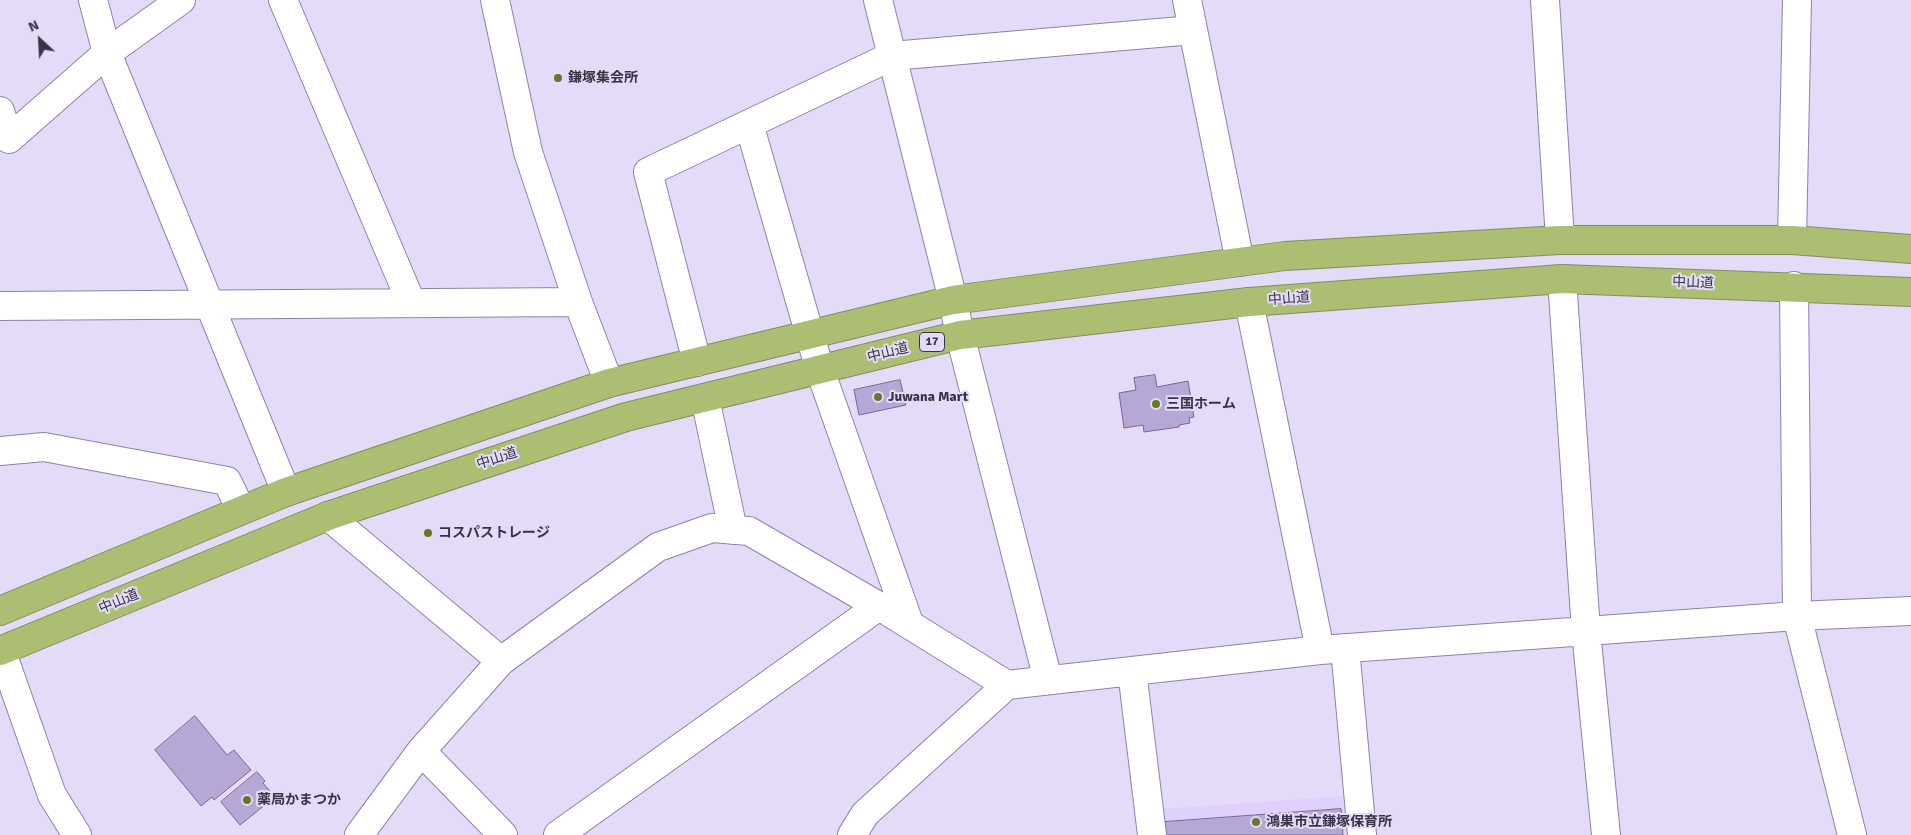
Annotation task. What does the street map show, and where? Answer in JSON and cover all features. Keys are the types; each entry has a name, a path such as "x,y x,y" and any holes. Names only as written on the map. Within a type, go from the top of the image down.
{"highway":[{"path":"0,611 286,492 609,383 953,300 1285,256 1560,240 1792,240 1911,249"},
{"name":"中山道","path":"1,651 328,516 626,417 960,335 1249,302 1562,279 1794,286 1911,292"}],"street":[{"path":"93,0 107,53 286,492"},
{"path":"0,111 9,140 107,53 181,0"},
{"path":"283,0 411,302"},
{"path":"496,0 528,152 578,302 609,383"},
{"path":"878,0 953,300 960,335 1048,680"},
{"path":"1187,0 1240,262"},
{"path":"1545,0 1560,240"},
{"path":"1792,240 1797,0"},
{"path":"697,362 648,172 892,56 1193,30"},
{"path":"749,124 820,370 908,624"},
{"path":"1562,279 1586,631 1606,835"},
{"path":"1794,286 1797,616 1852,835"},
{"path":"0,306 578,302"},
{"path":"1249,302 1332,649 1362,835"},
{"path":"705,398 733,530"},
{"path":"0,451 44,447 227,481 241,510"},
{"path":"328,516 502,661"},
{"path":"359,835 421,751 502,661 658,547 712,528 749,531 879,606 1007,685"},
{"path":"558,835 879,606"},
{"path":"852,835 865,814 1007,685 1332,649 1797,616 1911,611"},
{"path":"1,651 52,795 77,835"},
{"path":"1132,671 1152,835"},
{"path":"421,751 504,835"}],"shaded area":[{"name":"鴻巣市立鎌塚保育所","path":"1346,796 1350,835 1164,835 1162,809"}],"building":[{"path":"1155,375 1157,387 1188,381 1194,417 1189,418 1190,423 1179,425 1179,427 1144,432 1143,425 1124,428 1119,393 1136,390 1134,378"},
{"path":"900,380 906,405 859,415 854,390"},
{"path":"195,716 227,755 234,750 251,770 214,800 212,797 201,806 155,750"},
{"path":"257,772 265,781 263,783 275,797 240,825 221,802"},
{"path":"1341,809 1343,835 1166,835 1165,822"}],"place":[{"name":"鎌塚集会所","path":"558,78"},
{"name":"Juwana Mart","path":"878,397"},
{"name":"三国ホーム","path":"1156,404"},
{"name":"コスパストレージ","path":"428,533"},
{"name":"薬局かまつか","path":"247,800"},
{"name":"鴻巣市立鎌塚保育所","path":"1256,822"}]}
